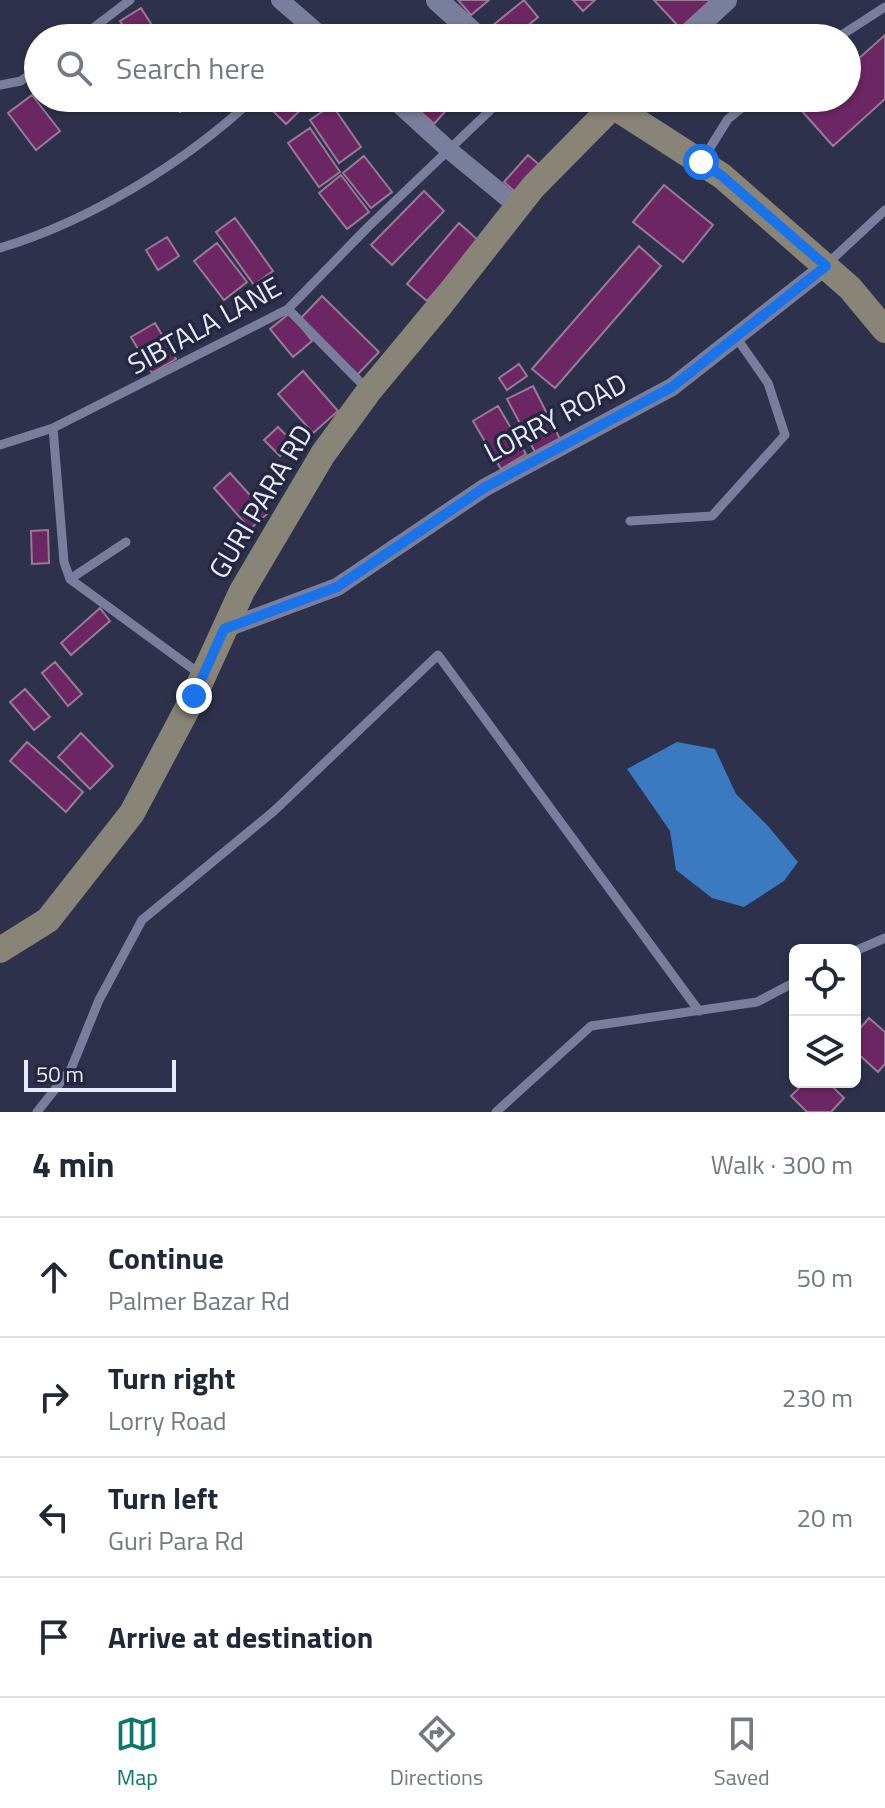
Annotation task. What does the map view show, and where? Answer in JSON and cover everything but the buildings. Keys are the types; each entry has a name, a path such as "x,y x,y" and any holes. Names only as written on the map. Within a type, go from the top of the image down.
{"main road":[{"name":"GURI PARA RD","path":"0,950 48,920 132,813 203,676 242,591 323,454 369,391 517,206 600,112"},
{"path":"626,112 722,176 850,288 885,330"}],"street":[{"path":"280,0 307,24"},
{"path":"437,0 464,24"},
{"path":"700,24 726,0"},
{"path":"407,112 517,206"},
{"name":"LORRY ROAD","path":"224,629 337,587 484,488 672,387 826,266"}],"lane":[{"path":"98,24 130,0"},
{"path":"859,24 885,7"},
{"path":"0,85 24,79"},
{"path":"0,248 25,241 140,186 236,112"},
{"name":"SIBTALA LANE","path":"0,445 53,428 288,309 368,227 488,112"},
{"path":"701,162 728,119 737,112"},
{"name":"LORRY ROAD","path":"826,266 885,210"},
{"path":"288,309 369,391"},
{"path":"630,521 712,516 785,435 768,383 736,337"},
{"path":"53,428 64,562 70,579 203,676"},
{"path":"70,579 126,542"},
{"path":"37,1112 71,1069 99,1000 142,920 274,811 438,655 699,1011"},
{"path":"861,948 885,938"},
{"path":"496,1112 591,1026 757,1002 789,985"}],"water":[{"path":"677,742 715,749 736,794 798,862 784,881 744,907 712,898 676,870 670,831 627,769"}],"route":[{"path":"194,696 224,629 337,587 484,488 672,387 826,266 722,176 701,162"}]}
